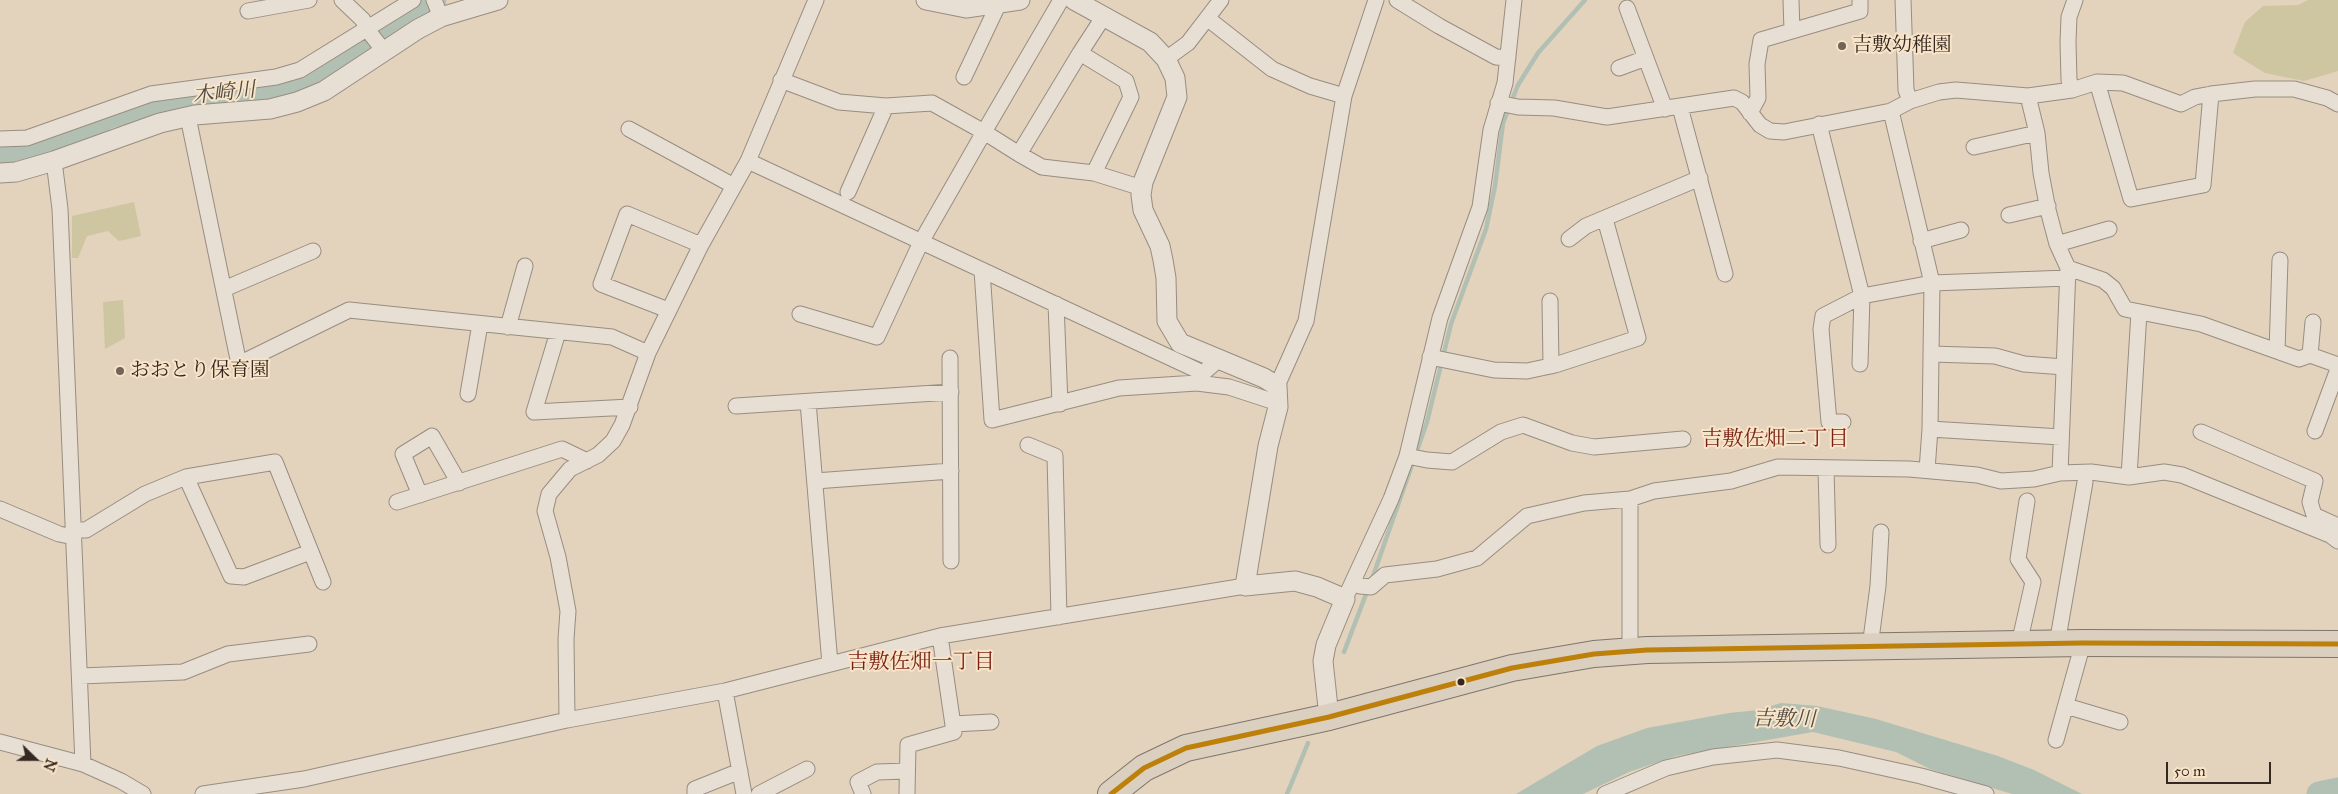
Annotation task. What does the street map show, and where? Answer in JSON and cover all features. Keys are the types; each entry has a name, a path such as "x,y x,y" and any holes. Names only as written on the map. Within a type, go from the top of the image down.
{"highway":[{"path":"1112,794 1144,768 1186,748 1329,717 1512,668 1594,654 1630,651 2083,643 2338,644"}],"street":[{"path":"248,11 309,0"},
{"path":"342,0 363,20 366,28 384,51"},
{"path":"0,139 27,138 151,94 276,77 292,72 313,62 413,0"},
{"path":"0,173 16,172 54,161 160,122 188,117 270,109 297,102 324,92 418,29 438,9 498,0"},
{"path":"568,720 566,639 568,611 558,557 545,511 549,494 570,469 598,454 614,441 630,407 648,353 701,245 748,161 816,0"},
{"path":"926,0 966,8 998,5 1020,0"},
{"path":"800,314 877,337 921,242 1061,0"},
{"path":"1074,0 1150,42 1166,59 1175,78 1177,97 1142,188 1143,210 1160,246 1166,278 1167,321 1180,343 1206,372"},
{"path":"1166,59 1188,44 1220,0"},
{"path":"1245,586 1277,395 1306,321 1344,96 1376,0"},
{"path":"1397,0 1439,26 1496,56 1508,58"},
{"path":"1329,717 1323,661 1326,645 1348,591 1391,499 1407,456 1440,318 1480,207 1491,130 1505,83 1514,0"},
{"path":"1791,0 1792,31"},
{"path":"1750,113 1758,98 1757,64 1762,40 1860,11 1860,0"},
{"path":"1903,0 1906,90 1910,101"},
{"path":"2072,90 2069,80 2068,42 2069,16 2075,0"},
{"path":"964,77 998,5"},
{"path":"1627,8 1646,58 1673,108 1700,178 1725,274"},
{"path":"1020,154 1104,16"},
{"path":"1207,18 1272,69 1310,86 1344,96"},
{"path":"1080,53 1126,81 1131,97 1094,173"},
{"path":"1619,68 1646,58"},
{"path":"781,80 840,102 886,106 932,103 1042,167 1094,173 1142,188"},
{"path":"1498,103 1518,107 1554,108 1608,117 1734,98 1742,102 1760,125 1770,130 1784,132 1890,111 1910,101 1938,92 1956,90 2028,96 2072,90 2097,82 2123,83 2181,104 2195,97 2255,89 2294,89 2326,98 2338,104"},
{"path":"2097,82 2131,199 2203,186 2211,94"},
{"path":"2028,96 2037,133 2048,206 2057,244 2068,273 2060,473"},
{"path":"848,192 886,106"},
{"path":"1890,111 1932,283 1932,354 1927,470"},
{"path":"188,117 239,364 349,310 612,338 648,353"},
{"path":"1819,124 1862,296 1860,364"},
{"path":"629,129 734,186"},
{"path":"1974,147 2037,133"},
{"path":"54,161 60,209 83,764"},
{"path":"748,161 1206,372 1229,387 1277,395"},
{"path":"1569,239 1586,226 1700,178"},
{"path":"2009,215 2048,206"},
{"path":"668,310 600,284 627,214 701,245"},
{"path":"1430,357 1494,370 1527,371 1551,366 1638,338 1605,219"},
{"path":"2057,244 2109,229"},
{"path":"1921,240 1961,230"},
{"path":"224,289 313,251"},
{"path":"2277,350 2280,260"},
{"path":"508,327 525,266"},
{"path":"982,270 992,420 1119,388 1206,372 1264,378 1277,395"},
{"path":"1844,422 1829,422 1821,329 1823,316 1862,296 1932,283 2068,273 2103,280 2113,288 2125,309 2200,324 2299,359 2310,355 2338,367 2315,431"},
{"path":"1550,301 1551,366"},
{"path":"1056,304 1060,404"},
{"path":"2129,477 2139,312"},
{"path":"2310,355 2313,322"},
{"path":"468,394 480,324"},
{"path":"558,332 534,412 630,407"},
{"path":"1932,354 1995,356 2024,364 2064,367"},
{"path":"950,358 951,561"},
{"path":"736,406 950,392"},
{"path":"808,402 830,664"},
{"path":"1407,456 1452,462 1501,432 1523,425 1572,443 1594,446 1683,439"},
{"path":"1930,428 2061,437"},
{"path":"2201,432 2315,481 2310,502 2314,515 2338,526"},
{"path":"420,495 403,454 432,436 459,483"},
{"path":"1028,445 1055,456 1059,617"},
{"path":"397,502 562,449 587,461"},
{"path":"0,509 59,534 74,533 86,530 145,494 186,478 275,462 323,582"},
{"path":"203,794 304,779 568,720 725,690 940,636 1245,586 1295,581 1348,591 1360,586 1371,587 1385,575 1437,569 1477,558 1528,516 1584,503 1630,499 1654,492 1731,481 1778,467 1927,470 1977,475 2001,481 2060,473 2091,472 2129,477 2164,472 2182,475 2330,535 2338,541"},
{"path":"1826,468 1828,545"},
{"path":"815,481 951,470"},
{"path":"186,478 231,576 244,577 310,552"},
{"path":"2056,644 2085,482"},
{"path":"1630,499 1630,651"},
{"path":"2018,644 2033,582 2018,558 2027,501"},
{"path":"1870,647 1878,586 1881,532"},
{"path":"907,794 908,745 954,732 940,636"},
{"path":"2056,740 2083,643"},
{"path":"80,676 183,672 228,654 309,644"},
{"path":"725,690 744,794"},
{"path":"2066,706 2120,722"},
{"path":"953,724 991,722"},
{"path":"0,742 83,764 121,781 143,794"},
{"path":"1605,794 1666,768 1713,757 1778,750 1875,766 1986,794"},
{"path":"759,794 807,769"},
{"path":"695,794 695,788 740,771"},
{"path":"863,794 858,782 877,772 908,771"}],"shaded area":[{"path":"2308,0 2338,0 2338,71 2304,81 2265,73 2233,53 2245,22 2263,6 2298,5"},
{"path":"134,202 141,236 119,241 108,231 87,236 78,258 72,258 72,216"},
{"path":"123,300 125,338 105,349 103,302"}],"water":[{"path":"1781,703 1817,706 1876,719 1998,756 2034,770 2082,794 2012,794 1930,769 1896,752 1813,732 1676,756 1629,772 1583,794 1516,794 1597,746 1647,728 1729,713 1758,710"}],"waterway":[{"name":"木崎川","path":"0,153 27,150 65,138 92,127 106,117 140,108 181,99 264,89 290,82 314,72 420,5 434,0"},
{"path":"1372,579 1427,422 1451,324 1486,229 1495,186 1503,123 1518,85 1538,53 1585,0"},
{"path":"1344,652 1368,589"},
{"path":"1287,794 1308,743"},
{"name":"吉敷川","path":"2319,794 2338,790"}],"transit line":[{"path":"1111,794 1144,768 1186,748 1329,717 1512,668 1594,654 1647,650 2083,643 2338,644"}],"place":[{"name":"吉敷幼稚園","path":"1842,46"},
{"name":"おおとり保育園","path":"120,371"}],"district":[{"name":"吉敷佐畑二丁目","path":"1775,440"},
{"name":"吉敷佐畑一丁目","path":"921,663"}]}
